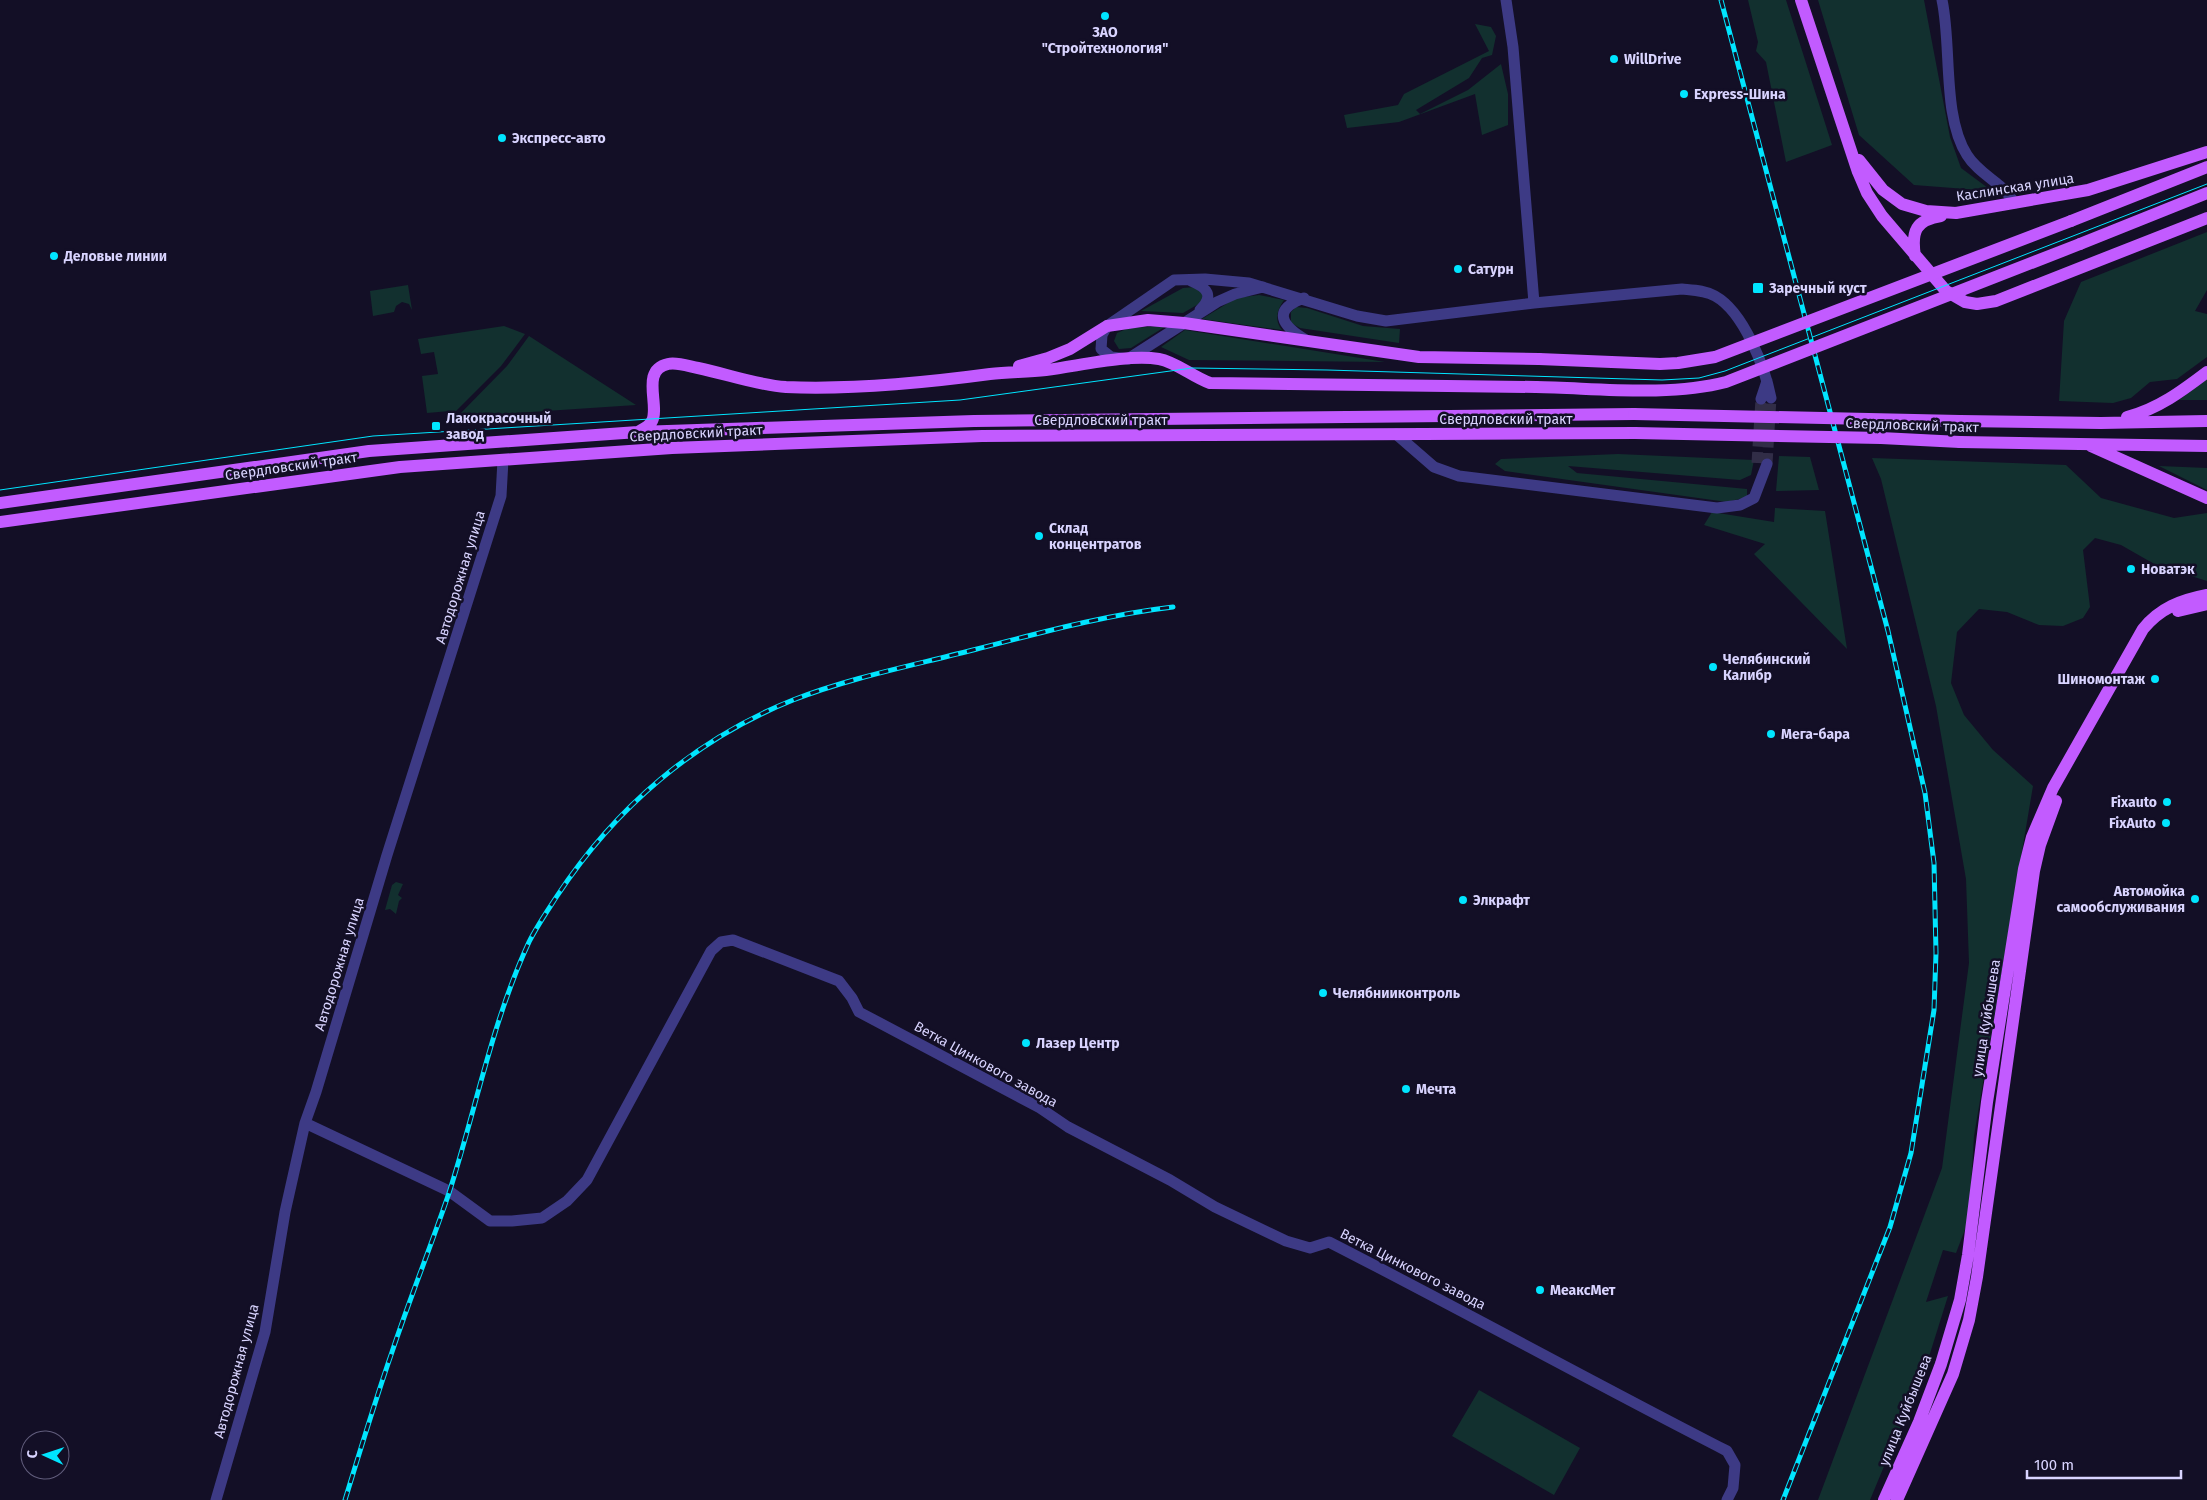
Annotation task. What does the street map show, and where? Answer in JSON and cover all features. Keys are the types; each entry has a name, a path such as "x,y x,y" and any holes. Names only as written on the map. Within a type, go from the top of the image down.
{"main road":[{"path":"1801,0 1849,146 1867,193 1882,216 1946,291 1965,302 1977,304 1996,301 2207,218"},
{"name":"Каслинская улица","path":"1849,146 1870,176 1883,190 1902,204 1926,211 1956,213 2088,190 2207,152"},
{"path":"990,374 1048,358 1070,349 1107,326 1134,320 1184,323 1419,356 1660,364 1685,363 1715,357 2207,167"},
{"path":"638,432 650,424 655,413 652,393 654,377 658,370 666,364 681,364 763,383 804,388 876,386 1044,370 1128,359 1162,360 1194,377 1210,383 1237,385 1676,390 1702,388 1726,382 2207,193"},
{"path":"1915,256 1912,238 1927,218 1956,213"},
{"path":"2101,423 2142,413 2174,397 2207,372"},
{"path":"655,413 665,422 685,430"},
{"name":"Свердловский тракт","path":"0,503 369,450 685,430 974,421 1634,414 2101,423 2207,420"},
{"name":"Свердловский тракт","path":"0,522 400,467 682,448 982,436 1635,433 1881,438 1960,442 2207,446"},
{"name":"Автодорожная улица","path":"502,441 502,460"},
{"path":"2084,443 2207,498"},
{"name":"улица Куйбышева","path":"2010,1001 2024,869 2032,837 2049,796 2152,618 2175,604 2207,595"},
{"name":"улица Куйбышева","path":"1897,1500 1924,1425 1960,1300 1968,1255 1987,1102 2010,1001 2034,871 2050,815 2064,784 2148,633 2165,616 2207,604"},
{"name":"улица Куйбышева","path":"1884,1500 1924,1425"}],"street":[{"path":"1506,0 1512,47 1534,303"},
{"path":"1942,0 1948,39 1950,96 1958,138 1967,155 1978,169 2002,187 2016,203"},
{"path":"1263,287 1234,294 1128,359 1111,357 1102,349 1102,335 1107,326 1174,280 1232,281 1263,287 1304,298 1357,316 1386,321 1534,303 1682,289 1703,291 1716,296 1739,321 1767,379 1766,398"},
{"path":"1188,280 1201,285 1206,290 1208,296 1206,304 1196,316"},
{"path":"1304,298 1292,302 1285,308 1283,315 1284,324 1307,341"},
{"path":"1396,434 1434,467 1459,476 1717,508 1740,505 1754,498 1760,480 1762,464"},
{"name":"Автодорожная улица","path":"216,1500 265,1332 286,1212 305,1123 387,855 501,496 502,460"},
{"name":"Ветка Цинкового завода","path":"305,1123 449,1191 490,1221 542,1218 567,1201 587,1180 711,951 721,942 733,940 839,981 852,998 858,1012 1040,1108 1068,1127 1170,1180 1215,1207 1286,1241 1310,1248 1329,1242 1727,1451 1735,1465 1733,1488 1727,1500"}],"green space":[{"path":"1748,0 1786,0 1832,145 1786,162 1766,62 1756,51 1758,42"},
{"path":"1818,0 1924,0 1950,137 1961,168 1992,191 1914,185 1859,135"},
{"path":"1475,24 1491,27 1496,36 1492,55 1482,58 1469,78 1416,110 1420,114 1468,90 1501,64 1508,94 1508,125 1482,135 1475,94 1399,122 1347,128 1344,115 1398,105 1404,94 1489,51"},
{"path":"2207,232 2207,290 2195,311 2207,314 2207,357 2177,379 2150,382 2131,398 2113,403 2059,401 2064,321 2081,282"},
{"path":"408,285 412,310 409,304 402,302 396,306 394,312 373,316 370,291"},
{"path":"1195,287 1203,291 1202,302 1183,313 1141,311 1183,288"},
{"path":"1259,295 1284,300 1277,315 1282,330 1202,319 1236,298"},
{"path":"1296,307 1307,308 1363,326 1400,329 1399,343 1300,328 1291,323 1291,312"},
{"path":"504,326 525,334 501,366 450,417 450,411 427,413 422,376 438,374 434,352 421,354 418,339"},
{"path":"1166,326 1131,348 1119,349 1114,341 1117,333 1129,328"},
{"path":"1185,330 1385,362 1189,360 1161,347"},
{"path":"529,336 636,405 457,417 507,366"},
{"path":"2207,379 2207,400 2179,400"},
{"path":"1618,454 1754,460 1751,475 1740,480 1568,466 1577,473 1747,489 1747,497 1727,502 1505,471 1495,464 1501,459"},
{"path":"1779,456 1810,457 1819,490 1776,491"},
{"path":"1872,458 2066,465 2101,498 2174,518 2207,513 2207,581 2156,565 2121,545 2095,538 2083,550 2090,607 2083,618 2063,626 2039,625 2007,612 1979,609 1957,632 1951,683 1964,715 1993,750 2033,786 1974,1136 1969,1219 1956,1253 1943,1250 1926,1302 1948,1296 1927,1363 1870,1500 1818,1500 1942,1168 1969,963 1966,879 1936,706 1881,479"},
{"path":"2159,466 2207,468 2207,490"},
{"path":"1775,508 1825,511 1847,649 1754,554 1765,544 1704,525 1712,512 1774,522"},
{"path":"396,882 403,884 398,895 402,898 399,901 396,914 390,909 385,910 392,885"},
{"path":"1479,1390 1580,1448 1554,1495 1452,1436"}],"tunnel":[{"path":"1767,464 1771,398"},
{"path":"1757,463 1761,399"}],"tram line":[{"path":"0,490 373,436 960,400 1192,368 1662,380 1699,378 1725,371 2207,184"}],"railway":[{"path":"1721,0 1888,631 1925,793 1934,863 1936,953 1934,1010 1911,1153 1890,1227 1783,1500"},
{"path":"345,1500 386,1370 449,1193 495,1034 516,972 529,942 546,912 580,864 605,834 631,806 691,756 757,716 793,700 858,679 1045,632 1121,615 1173,607"}],"place":[{"name":"ЗАО \"Стройтехнология\"","path":"1105,16"},
{"name":"WillDrive","path":"1614,59"},
{"name":"Express-Шина","path":"1684,94"},
{"name":"Экспресс-авто","path":"502,138"},
{"name":"Деловые линии","path":"54,256"},
{"name":"Сатурн","path":"1458,269"},
{"name":"Заречный куст","path":"1758,288"},
{"name":"Лакокрасочный завод","path":"436,426"},
{"name":"Склад концентратов","path":"1039,536"},
{"name":"Новатэк","path":"2131,569"},
{"name":"Челябинский Калибр","path":"1713,667"},
{"name":"Шиномонтаж","path":"2155,679"},
{"name":"Мега-бара","path":"1771,734"},
{"name":"Fixauto","path":"2167,802"},
{"name":"FixAuto","path":"2166,823"},
{"name":"Автомойка самообслуживания","path":"2195,899"},
{"name":"Элкрафт","path":"1463,900"},
{"name":"Челябнииконтроль","path":"1323,993"},
{"name":"Лазер Центр","path":"1026,1043"},
{"name":"Мечта","path":"1406,1089"},
{"name":"МеаксМет","path":"1540,1290"}]}
